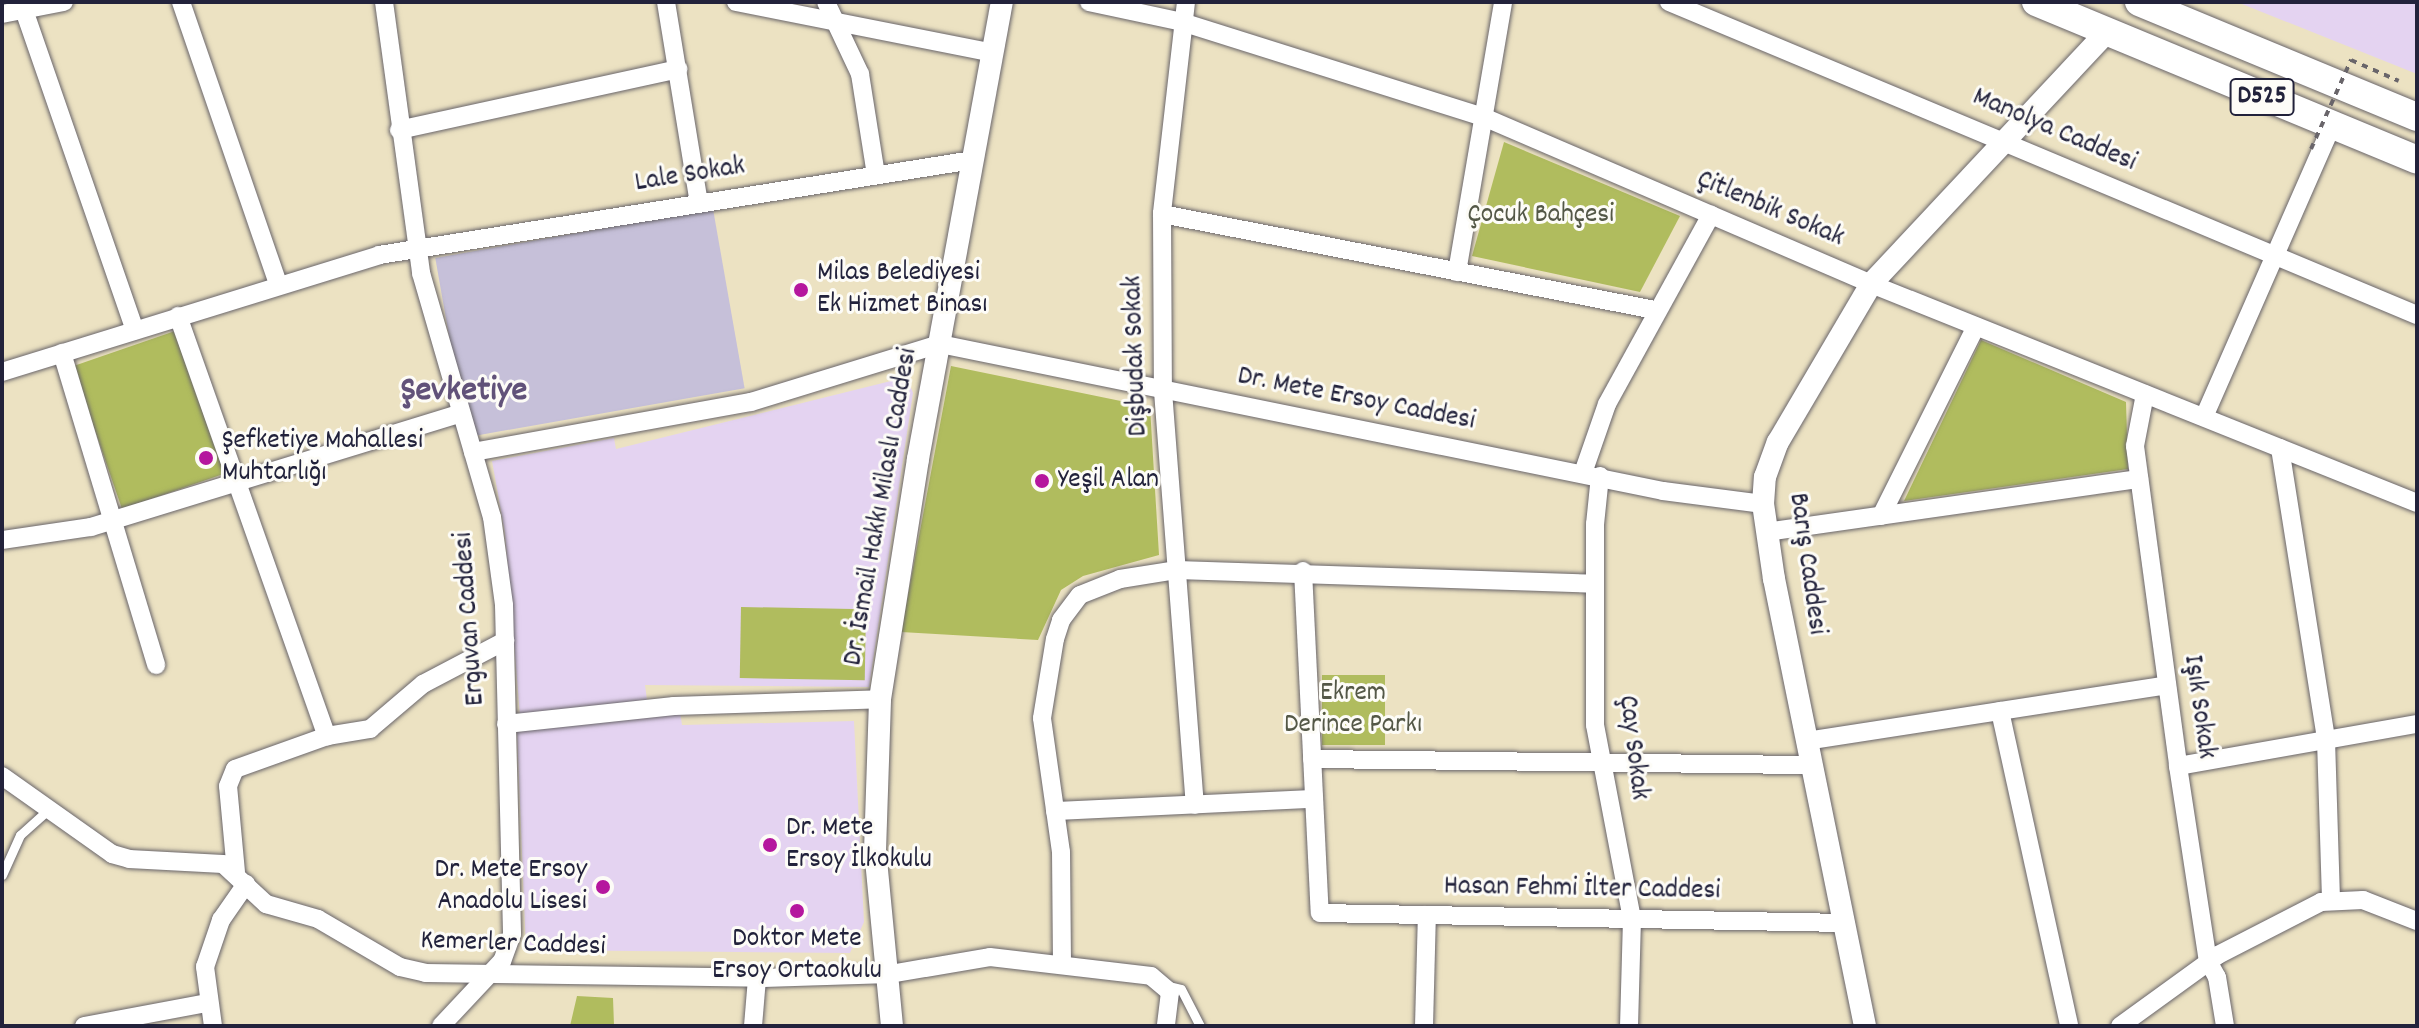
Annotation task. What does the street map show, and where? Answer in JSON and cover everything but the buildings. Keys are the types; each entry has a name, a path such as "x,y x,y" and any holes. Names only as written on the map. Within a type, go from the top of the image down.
{"highway":[{"name":"D525","path":"2036,2 2417,160"},
{"name":"D525","path":"2139,2 2417,117"}],"street":[{"path":"2,14 64,2"},
{"path":"181,2 278,284"},
{"name":"Erguvan Caddesi","path":"384,2 416,247 498,547 505,641 512,934 509,949 441,1026"},
{"path":"666,2 699,203"},
{"path":"736,2 993,53"},
{"path":"826,2 832,21 860,74 876,175"},
{"name":"Dr. İsmail Hakkı Milaslı Caddesi","path":"892,1026 890,974 875,851 880,699 1002,2"},
{"name":"Çitlenbik Sokak","path":"1089,2 1182,22 1486,118 1871,284 2417,503"},
{"name":"Dişbudak Sokak","path":"1186,2 1162,214 1163,391 1195,805"},
{"path":"1457,272 1486,118 1503,2"},
{"name":"Manolya Caddesi","path":"1669,2 2417,315"},
{"path":"24,10 135,330"},
{"name":"Barış Caddesi","path":"1865,1026 1766,532 1763,504 1765,477 1778,442 1871,284 2106,33"},
{"path":"399,130 678,69"},
{"path":"2204,417 2332,125"},
{"name":"Lale Sokak","path":"2,372 278,284 416,247 973,160"},
{"path":"1162,214 1655,310"},
{"name":"Çay Sokak","path":"1629,1026 1632,919 1600,762 1592,475 1603,414 1655,310 1711,215"},
{"path":"178,316 327,736"},
{"path":"1881,516 1976,326"},
{"path":"473,452 751,402 940,344"},
{"name":"Dr. Mete Ersoy Caddesi","path":"940,344 1699,497 1763,504"},
{"path":"62,353 156,665"},
{"name":"Işık Sokak","path":"2145,394 2135,432 2139,479 2208,961 2219,983 2225,1026"},
{"path":"2,540 113,521 461,413"},
{"path":"2280,448 2326,740 2331,901"},
{"path":"1766,532 2139,479"},
{"path":"1062,965 1062,876 1042,718 1061,620 1080,595 1095,587 1177,570 1303,571 1595,584"},
{"path":"1055,811 1314,799 1303,571"},
{"path":"213,1026 207,1003 205,967 212,943 241,878 231,772 327,736 383,723 423,684 505,641"},
{"path":"1806,741 2167,685"},
{"path":"506,724 662,706 880,699"},
{"path":"2000,711 2069,1026"},
{"path":"2178,766 2417,724"},
{"path":"1312,759 1811,765"},
{"name":"Kemerler Caddesi","path":"2,776 112,854 129,859 212,860 241,878 266,904 346,931 400,967 487,976 757,978 890,974"},
{"name":"Hasan Fehmi İlter Caddesi","path":"1314,799 1320,913 1844,923"},
{"path":"2120,1026 2208,961 2331,901 2363,900 2417,921"},
{"path":"1424,1026 1427,915"},
{"path":"890,974 990,957 1151,976 1165,985 1171,1000 1166,1026"},
{"path":"753,1026 757,978"},
{"path":"84,1026 207,1003"}],"lane":[{"path":"2,875 20,835 48,810"},
{"path":"1165,985 1181,989 1200,1026"}],"path":[{"path":"2311,149 2351,60 2399,81"}],"shaded area":[{"path":"2237,2 2417,2 2417,74"},
{"path":"713,209 745,388 467,437 435,258"},
{"path":"907,377 913,393 869,687 645,685 647,700 520,716 505,533 492,461 614,438 616,449"},
{"path":"680,712 682,725 854,721 864,922 850,953 526,950 517,731"}],"green space":[{"name":"Çocuk Bahçesi","path":"1504,142 1680,216 1640,292 1472,256"},
{"path":"175,331 224,474 122,509 73,366"},
{"path":"1981,340 2126,402 2128,469 1904,501"},
{"name":"Yeşil Alan","path":"951,366 1150,407 1159,555 1083,576 1061,590 1038,640 901,632"},
{"path":"741,607 866,609 865,680 740,678"},
{"name":"Ekrem Derince Parkı","path":"1322,675 1385,675 1385,745 1322,745"},
{"path":"577,996 613,998 614,1025 684,1026 570,1026"}],"place":[{"name":"Milas Belediyesi Ek Hizmet Binası","path":"801,290"},
{"name":"Şefketiye Mahallesi Muhtarlığı","path":"206,458"},
{"name":"Yeşil Alan","path":"1042,481"},
{"name":"Dr. Mete Ersoy İlkokulu","path":"770,845"},
{"name":"Dr. Mete Ersoy Anadolu Lisesi","path":"603,887"},
{"name":"Doktor Mete Ersoy Ortaokulu","path":"797,911"}],"district":[{"name":"Şevketiye","path":"464,393"}]}
